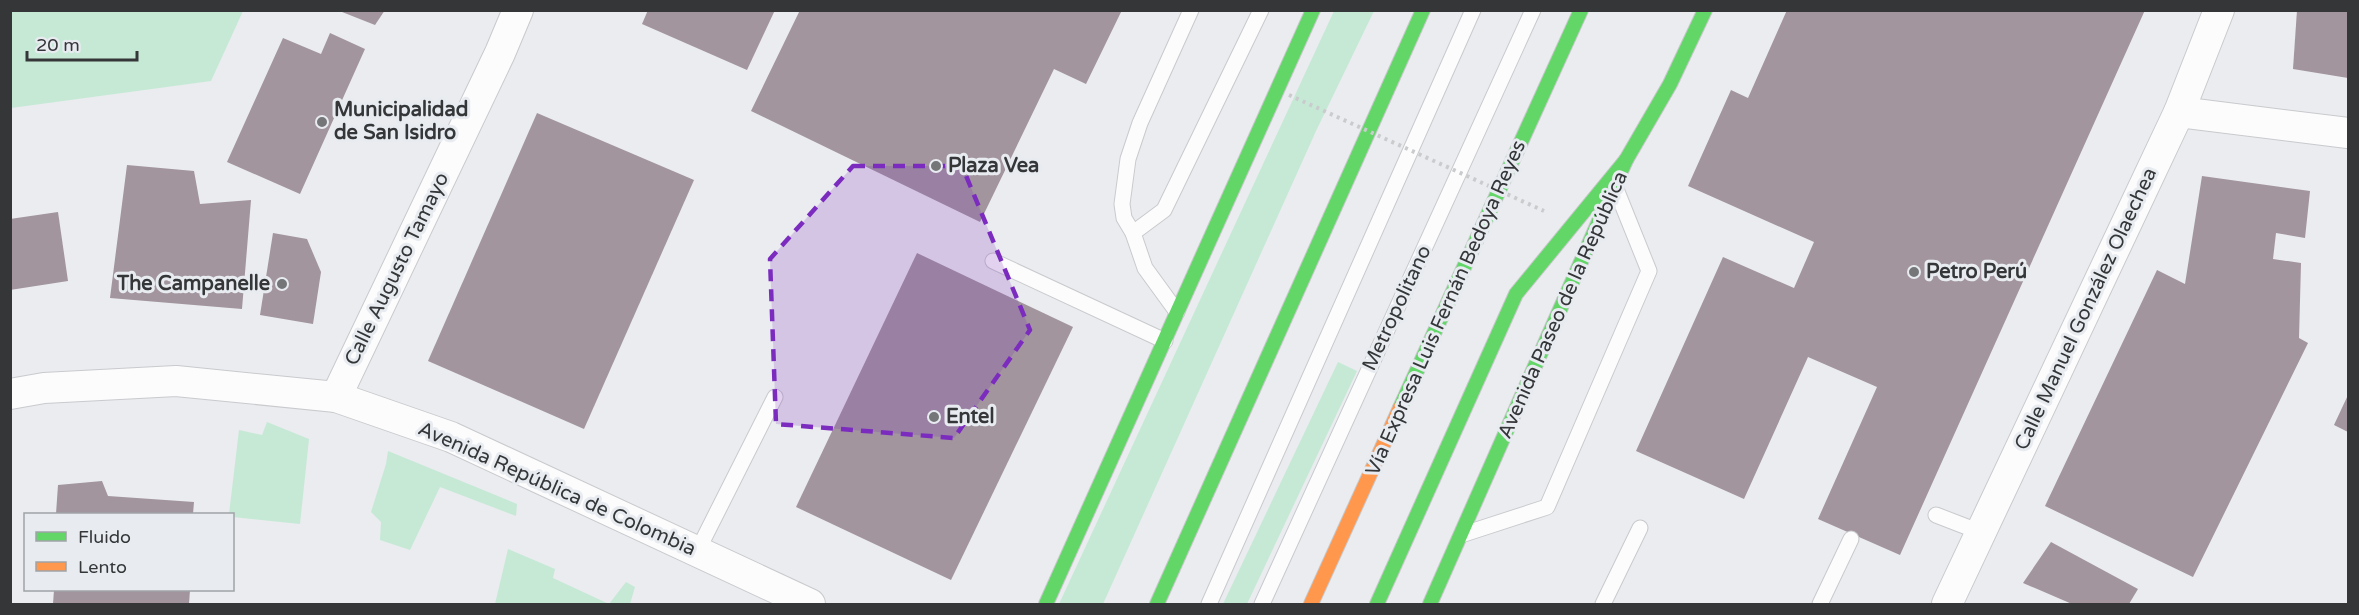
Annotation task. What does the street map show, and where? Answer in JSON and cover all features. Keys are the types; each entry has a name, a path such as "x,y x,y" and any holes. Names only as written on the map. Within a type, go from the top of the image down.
{"main road":[{"path":"1046,604 1313,10"},
{"path":"1157,604 1423,10"},
{"name":"Vía Expresa Luis Fernán Bedoya Reyes","path":"1311,604 1581,10"},
{"name":"Avenida Paseo de la República","path":"1430,604 1626,160 1670,84 1705,10"},
{"path":"1377,604 1516,294 1626,160"}],"street":[{"name":"Calle Augusto Tamayo","path":"336,397 500,53 518,10"},
{"name":"Calle Manuel González Olaechea","path":"1947,604 2179,112 2219,10"},
{"path":"2179,112 2349,134"},
{"name":"Avenida República de Colombia","path":"10,394 44,388 176,381 336,397 451,437 810,604"}],"lane":[{"path":"1177,312 1145,268 1124,218 1122,204 1128,159 1140,123 1191,10"},
{"path":"1132,233 1164,210 1261,10"},
{"path":"1209,604 1473,10"},
{"name":"Metropolitano","path":"1262,604 1533,10"},
{"path":"1461,535 1547,507 1648,271 1614,186"},
{"path":"993,261 1165,341"},
{"path":"697,552 775,397"},
{"path":"1936,515 1980,532"},
{"path":"1603,604 1640,528"},
{"path":"1820,604 1851,539"}],"path":[{"path":"1289,95 1544,211"}],"highlighted area":[{"path":"853,166 962,166 1030,330 954,438 776,424 770,259"}],"green space":[{"path":"10,11 243,11 211,81 11,108"},
{"path":"1334,11 1374,11 1316,131 1103,604 1059,604"},
{"path":"1338,362 1357,371 1247,604 1223,604"},
{"path":"267,422 309,439 300,524 234,517 234,513 229,513 239,430 262,435"},
{"path":"388,451 517,504 516,516 440,487 410,550 380,540 381,522 371,512"},
{"path":"508,549 555,569 553,578 609,604 495,604"},
{"path":"626,582 635,587 630,604 609,604"}],"building":[{"path":"337,10 385,10 375,25"},
{"path":"648,10 775,10 747,70 642,24"},
{"name":"Plaza Vea","path":"800,10 1122,10 1086,84 1054,69 980,222 751,111"},
{"name":"Petro Perú","path":"1787,10 2145,10 1900,555 1818,519 1877,387 1808,357 1744,499 1636,451 1723,257 1794,288 1814,242 1688,186 1731,90 1748,98"},
{"path":"2297,10 2348,10 2348,78 2293,69"},
{"path":"330,33 365,49 300,194 227,162 283,38 321,54"},
{"path":"537,113 694,180 584,429 428,361"},
{"path":"127,165 194,171 200,204 251,200 242,309 110,298"},
{"path":"2202,176 2310,191 2305,238 2276,233 2273,259 2301,263 2299,338 2308,343 2193,577 2045,506 2157,270 2185,284"},
{"path":"58,212 68,281 10,290 10,219"},
{"path":"273,233 307,239 321,272 313,324 260,315"},
{"name":"Entel","path":"917,253 1073,327 951,580 796,507"},
{"path":"2348,395 2348,432 2334,425"},
{"path":"102,481 108,496 194,502 193,513 56,513 58,485"},
{"path":"2051,542 2138,589 2129,604 2072,604 2023,583"},
{"path":"54,591 190,591 189,604 53,604"}],"traffic: fast":[{"path":"1046,604 1313,10"},
{"path":"1157,604 1423,10"},
{"path":"1400,408 1581,10"},
{"path":"1430,604 1626,160 1670,84 1705,10"},
{"path":"1377,604 1516,294 1626,160"}],"traffic: slow":[{"path":"1311,604 1400,408"}],"place":[{"name":"Municipalidad de San Isidro","path":"322,122"},
{"name":"Plaza Vea","path":"936,166"},
{"name":"Petro Perú","path":"1914,272"},
{"name":"The Campanelle","path":"282,284"},
{"name":"Entel","path":"934,417"}]}
